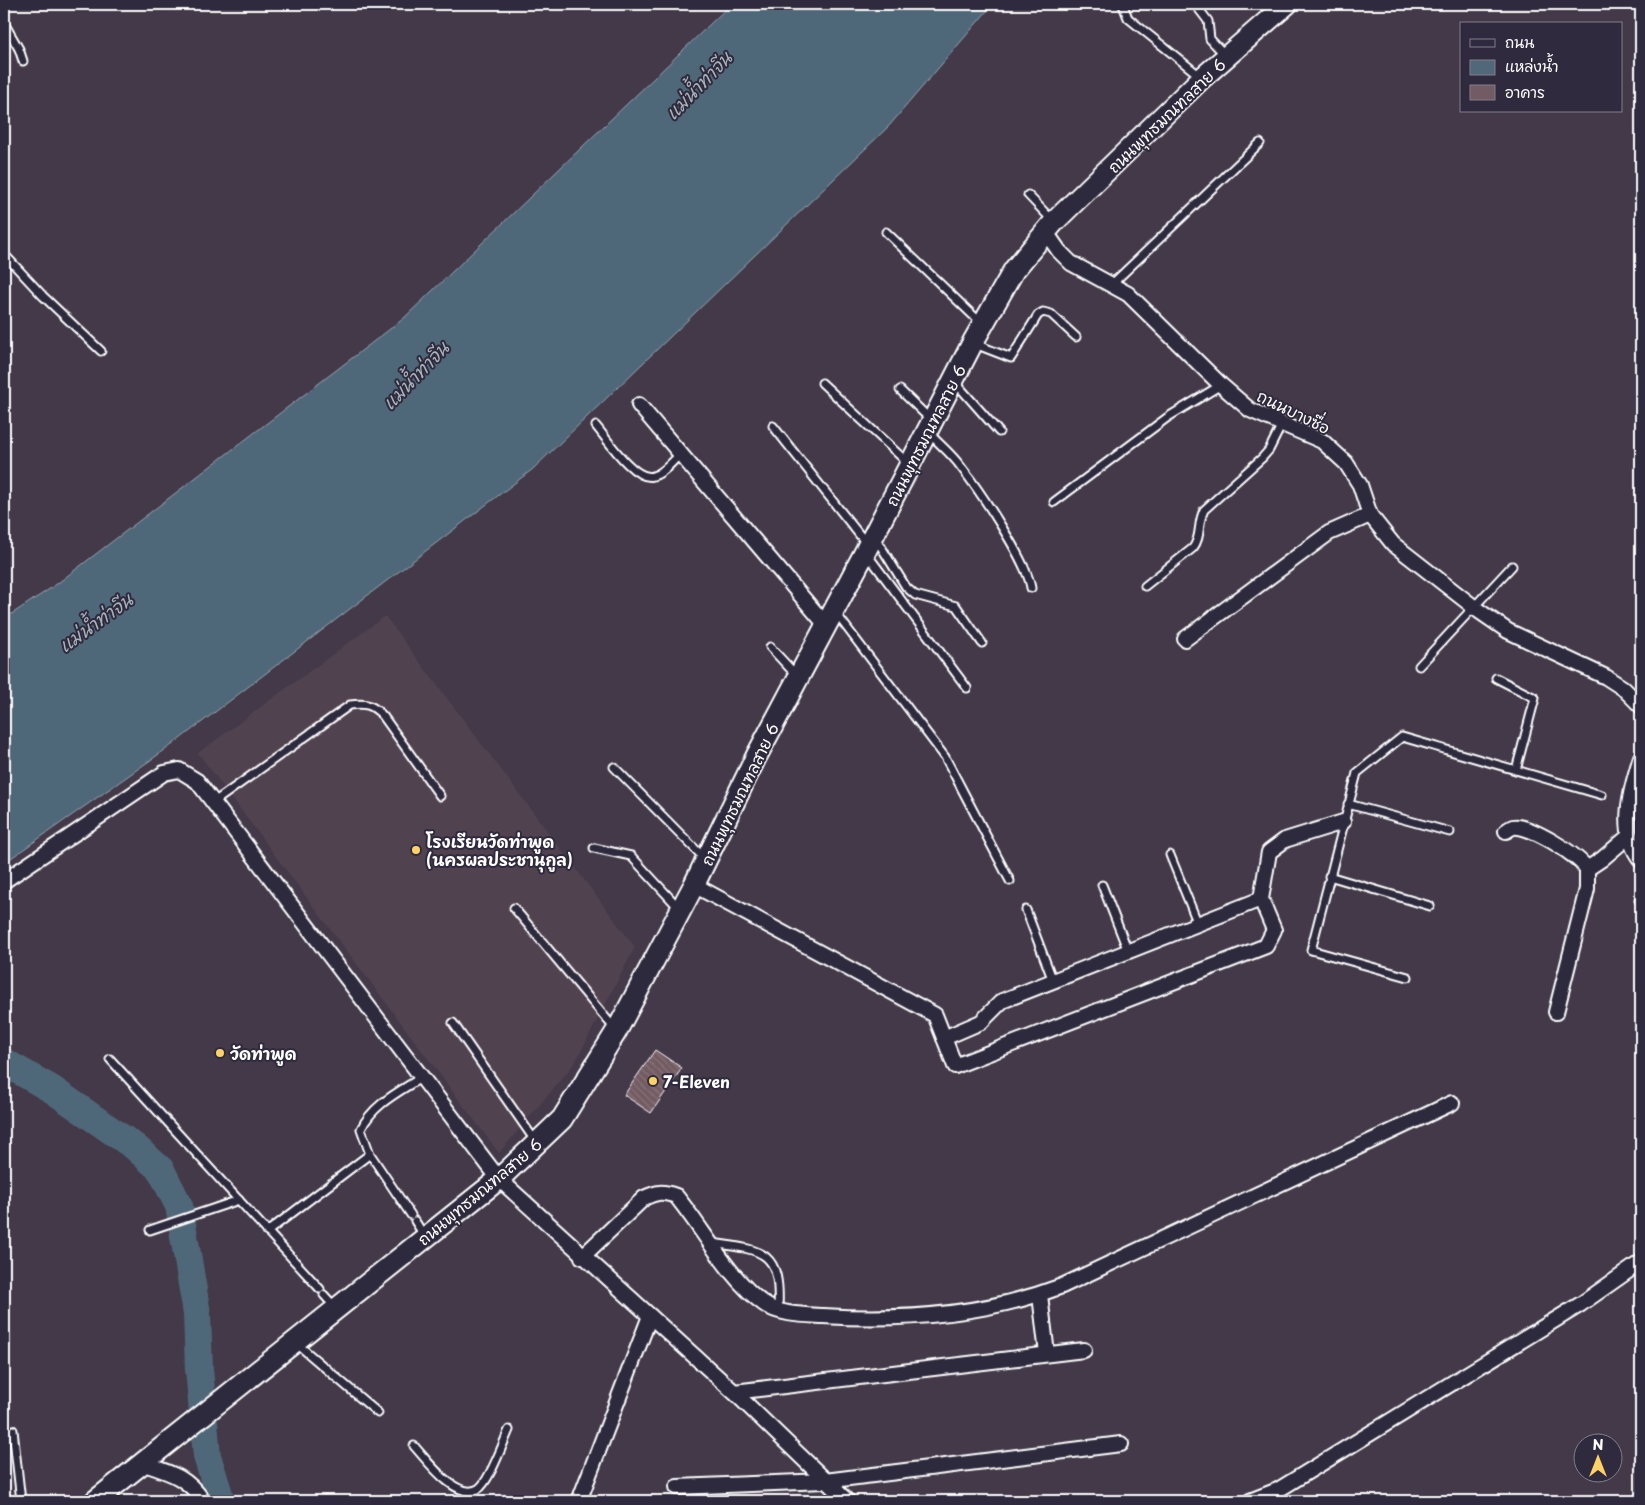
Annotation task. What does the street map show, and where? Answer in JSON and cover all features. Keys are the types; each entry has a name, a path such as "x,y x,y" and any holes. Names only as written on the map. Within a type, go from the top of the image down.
{"main road":[{"name":"ถนนพุทธมณฑลสาย 6","path":"95,1501 295,1343 326,1297 417,1224 499,1179 538,1144 562,1119 616,1032 681,910 756,757 829,616 869,544 953,379 1014,270 1050,227 1202,78 1287,4"}],"street":[{"name":"ถนนบางซื่อ","path":"1050,227 1059,251 1071,262 1128,294 1221,385 1250,410 1322,441 1346,463 1360,485 1370,514 1393,544 1470,611 1606,677 1623,688 1641,706"},
{"path":"640,405 829,616"},
{"path":"1186,639 1329,533 1370,514"},
{"path":"1641,757 1634,779 1626,839 1641,860"},
{"path":"4,881 164,773 179,770 197,781 499,1179 582,1257 734,1392 847,1501"},
{"path":"694,885 935,1015 955,1066 1266,946 1274,930 1260,899 1269,852 1285,840 1343,822"},
{"path":"1506,831 1513,827 1549,840 1574,856 1587,869 1586,889 1556,1012"},
{"path":"1587,869 1626,839"},
{"path":"944,1038 981,1022 1002,1001 1260,899"},
{"path":"582,1257 644,1198 657,1192 665,1192 676,1196 742,1284 766,1305 809,1315 851,1318 916,1317 987,1308 1040,1295 1100,1269 1452,1103"},
{"path":"1250,1501 1286,1485 1581,1304 1641,1262"},
{"path":"1040,1295 1047,1354"},
{"path":"579,1501 650,1316"},
{"path":"734,1392 1084,1350"},
{"path":"677,1487 825,1481 1121,1444"},
{"path":"141,1463 177,1475 194,1486 204,1501"}],"lane":[{"path":"1195,4 1208,21 1210,39 1227,57"},
{"path":"1123,5 1128,18 1202,78"},
{"path":"4,23 19,49 23,61"},
{"path":"1111,285 1260,143"},
{"path":"1028,195 1050,227"},
{"path":"886,232 983,324"},
{"path":"4,254 42,296 101,351"},
{"path":"973,342 1012,358 1038,315 1043,312 1051,314 1076,337"},
{"path":"953,379 1000,432"},
{"path":"822,383 909,464"},
{"path":"1054,502 1168,417 1221,385"},
{"path":"900,390 961,465 973,483 1026,570 1031,588"},
{"path":"1145,586 1193,548 1199,540 1200,518 1204,510 1262,458 1269,450 1282,424"},
{"path":"596,426 632,470 645,476 658,474 681,453"},
{"path":"773,426 869,544 906,586 920,596 956,606 982,643"},
{"path":"869,544 968,688"},
{"path":"1420,666 1450,631 1512,566"},
{"path":"829,616 945,757 1010,881"},
{"path":"770,647 798,677"},
{"path":"1496,678 1535,698 1516,770"},
{"path":"214,802 350,704 365,703 376,708 383,716 440,796"},
{"path":"1408,977 1311,950 1357,772 1402,736 1602,795"},
{"path":"614,768 706,860"},
{"path":"1348,804 1450,832"},
{"path":"594,848 631,856 681,910"},
{"path":"1170,855 1198,924"},
{"path":"1329,876 1430,906"},
{"path":"1102,885 1128,952"},
{"path":"514,908 616,1032"},
{"path":"1026,910 1053,981"},
{"path":"453,1023 538,1144"},
{"path":"110,1059 326,1297"},
{"path":"417,1224 370,1154 361,1129 368,1115 383,1102 422,1077"},
{"path":"267,1232 370,1154"},
{"path":"150,1230 239,1200"},
{"path":"712,1243 748,1248 763,1255 775,1268 779,1283 778,1309"},
{"path":"295,1343 378,1413"},
{"path":"13,1430 21,1501"},
{"path":"414,1446 451,1484 464,1492 478,1489 485,1481 509,1430"}],"shaded area":[{"name":"โรงเรียนวัดท่าพูด (นครผลประชานุกูล)","path":"385,616 635,947 575,1063 499,1153 198,753"}],"water":[{"name":"แม่น้ำท่าจีน","path":"731,4 993,4 889,126 533,469 172,745 4,863 4,619 54,586 403,319"}],"building":[{"name":"7-Eleven","path":"655,1050 682,1068 651,1113 624,1095"}],"waterway":[{"path":"4,1062 53,1090 135,1147 161,1170 179,1206 197,1314 199,1369 207,1456 221,1501"}],"place":[{"name":"โรงเรียนวัดท่าพูด (นครผลประชานุกูล)","path":"416,850"},
{"name":"วัดท่าพูด","path":"220,1053"},
{"name":"7-Eleven","path":"653,1081"}]}
